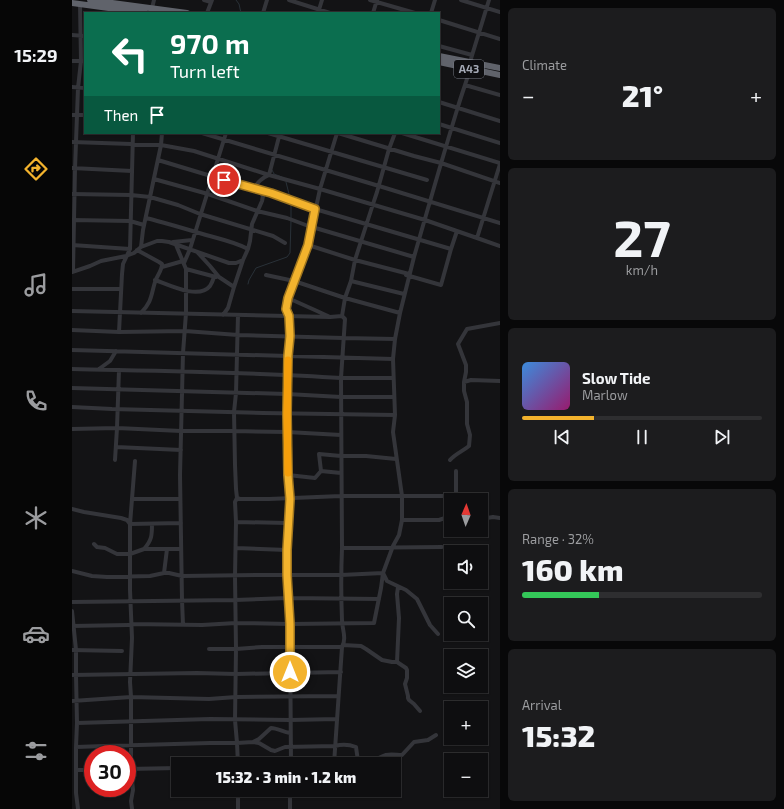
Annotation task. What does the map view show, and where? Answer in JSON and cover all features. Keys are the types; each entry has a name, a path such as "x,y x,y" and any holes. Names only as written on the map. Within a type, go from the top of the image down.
{"highway":[{"path":"90,0 177,12"},
{"path":"72,3 138,12"},
{"name":"A43","path":"440,56 500,75"},
{"name":"A43","path":"440,62 500,68"}],"street":[{"path":"152,8 154,0"},
{"path":"204,0 211,1 207,12"},
{"path":"263,12 267,0"},
{"path":"289,0 319,11 322,0"},
{"path":"370,0 412,12"},
{"path":"431,12 435,0"},
{"path":"461,0 500,12"},
{"path":"73,626 236,623 374,623 383,580 383,573 393,546 399,535 402,520 402,496 393,432 395,415 393,359 395,339 408,274 447,147 472,55 489,0"},
{"path":"373,12 377,1"},
{"path":"80,4 80,36 83,61 78,88 78,115 74,142 72,270 90,266 101,261 126,256 157,241 169,242 192,240"},
{"path":"440,20 500,39"},
{"path":"72,35 84,36"},
{"path":"440,46 472,55"},
{"path":"72,61 83,61"},
{"path":"465,85 500,95"},
{"path":"72,87 84,88"},
{"path":"440,102 457,109 500,121"},
{"path":"72,115 84,115"},
{"path":"440,124 500,144"},
{"path":"119,332 123,264 130,249 133,134"},
{"path":"139,249 161,145 162,134"},
{"path":"205,134 500,223"},
{"path":"141,313 148,305 155,280 162,267 183,262 190,249 226,134"},
{"path":"291,757 290,624 287,575 290,499 288,475 287,394 290,336 289,316 286,309 288,298 308,245 320,189 337,134"},
{"path":"340,134 500,183"},
{"path":"334,757 338,696 344,642 341,598 341,378 345,319 342,316 355,260 378,192 389,148 395,134"},
{"path":"405,134 500,164 476,238"},
{"path":"256,190 256,185 259,181 268,175 280,135 427,180"},
{"path":"74,142 161,145 194,151 268,175 425,220 500,246"},
{"path":"158,160 256,190 271,193 315,209 451,249"},
{"path":"73,168 132,171"},
{"path":"154,179 414,257"},
{"path":"223,314 228,308 243,260 248,249 251,229 262,201 263,196 256,190"},
{"path":"73,194 131,195 150,197 273,236 285,243"},
{"path":"146,218 240,244 248,249"},
{"path":"72,220 130,222 144,226"},
{"path":"308,245 441,285 457,231"},
{"path":"169,242 229,262 236,263 243,260"},
{"path":"73,245 130,249"},
{"path":"176,245 186,269 186,331 183,353 180,499 183,625"},
{"path":"139,249 162,264 162,267"},
{"path":"197,252 210,266 216,277"},
{"path":"186,269 216,277 234,287"},
{"path":"266,274 400,313"},
{"path":"155,280 186,291 202,291 207,289 216,277"},
{"path":"351,281 404,294"},
{"path":"72,289 121,289"},
{"path":"288,298 330,317"},
{"path":"72,311 330,317 342,316"},
{"path":"238,315 236,393 234,412 237,498 235,502 235,720 238,757"},
{"path":"450,460 469,446 470,435 467,424 467,402 464,391 466,365 458,344 467,330 500,323"},
{"path":"72,330 119,332 186,331 238,335 395,339"},
{"path":"72,350 393,359"},
{"path":"98,370 110,360 116,351"},
{"path":"72,369 183,371 341,378 393,378"},
{"path":"115,460 119,370"},
{"path":"464,382 472,380 500,381"},
{"path":"72,388 341,397 394,397"},
{"path":"72,407 287,414 395,415"},
{"path":"72,428 287,432 341,435"},
{"path":"116,447 181,450"},
{"path":"288,475 315,478 321,471 319,454 396,459"},
{"path":"130,745 132,638 130,625 130,524 135,461"},
{"path":"321,471 341,474"},
{"path":"456,471 456,493"},
{"path":"237,498 290,499 341,496 444,498"},
{"path":"132,499 180,499"},
{"path":"72,509 121,518 127,520 130,524 181,523"},
{"path":"402,520 439,520 444,518"},
{"path":"488,518 500,518"},
{"path":"236,522 288,523"},
{"path":"144,549 151,538 152,524"},
{"path":"94,544 97,547 105,548 117,554 130,554 144,549 181,549"},
{"path":"342,548 393,546 442,547"},
{"path":"236,548 287,550"},
{"path":"164,573 167,549"},
{"path":"72,571 92,576 130,577 150,576 164,573 182,576 235,576 383,573"},
{"path":"383,573 387,581 406,590 417,599 430,624 438,634"},
{"path":"397,662 399,618 397,594 398,587"},
{"path":"72,602 288,598 379,599"},
{"path":"72,611 74,701 77,723 74,794 78,809"},
{"path":"209,649 361,646 382,660 397,662 406,668 407,678 405,684 408,698 420,711"},
{"path":"74,650 122,651"},
{"path":"74,675 341,672"},
{"path":"74,701 131,697 209,699 236,697 338,696"},
{"path":"77,723 210,719 337,719"},
{"path":"252,742 259,739 271,728 290,733"},
{"path":"76,747 252,742 259,743 270,750 275,751 285,747 335,746 341,744 350,745 356,748 358,761 364,763 384,756 402,754 414,742 428,740 436,735"},
{"path":"136,769 171,768"},
{"path":"76,770 84,770"},
{"path":"132,797 132,809"},
{"path":"238,797 238,809"},
{"path":"290,797 290,809"}],"waterway":[{"path":"236,0 239,4 241,12"},
{"path":"272,170 274,174 282,177"},
{"path":"286,182 290,198"},
{"path":"291,203 291,218"},
{"path":"248,284 256,268 287,257 290,253 291,221"}],"slow traffic":[{"path":"288,360 288,473"}],"route":[{"path":"224,180 271,193 315,209 308,245 288,298 286,309 289,316 290,336 288,356 287,414 290,499 287,575 290,624 290,672"}]}
